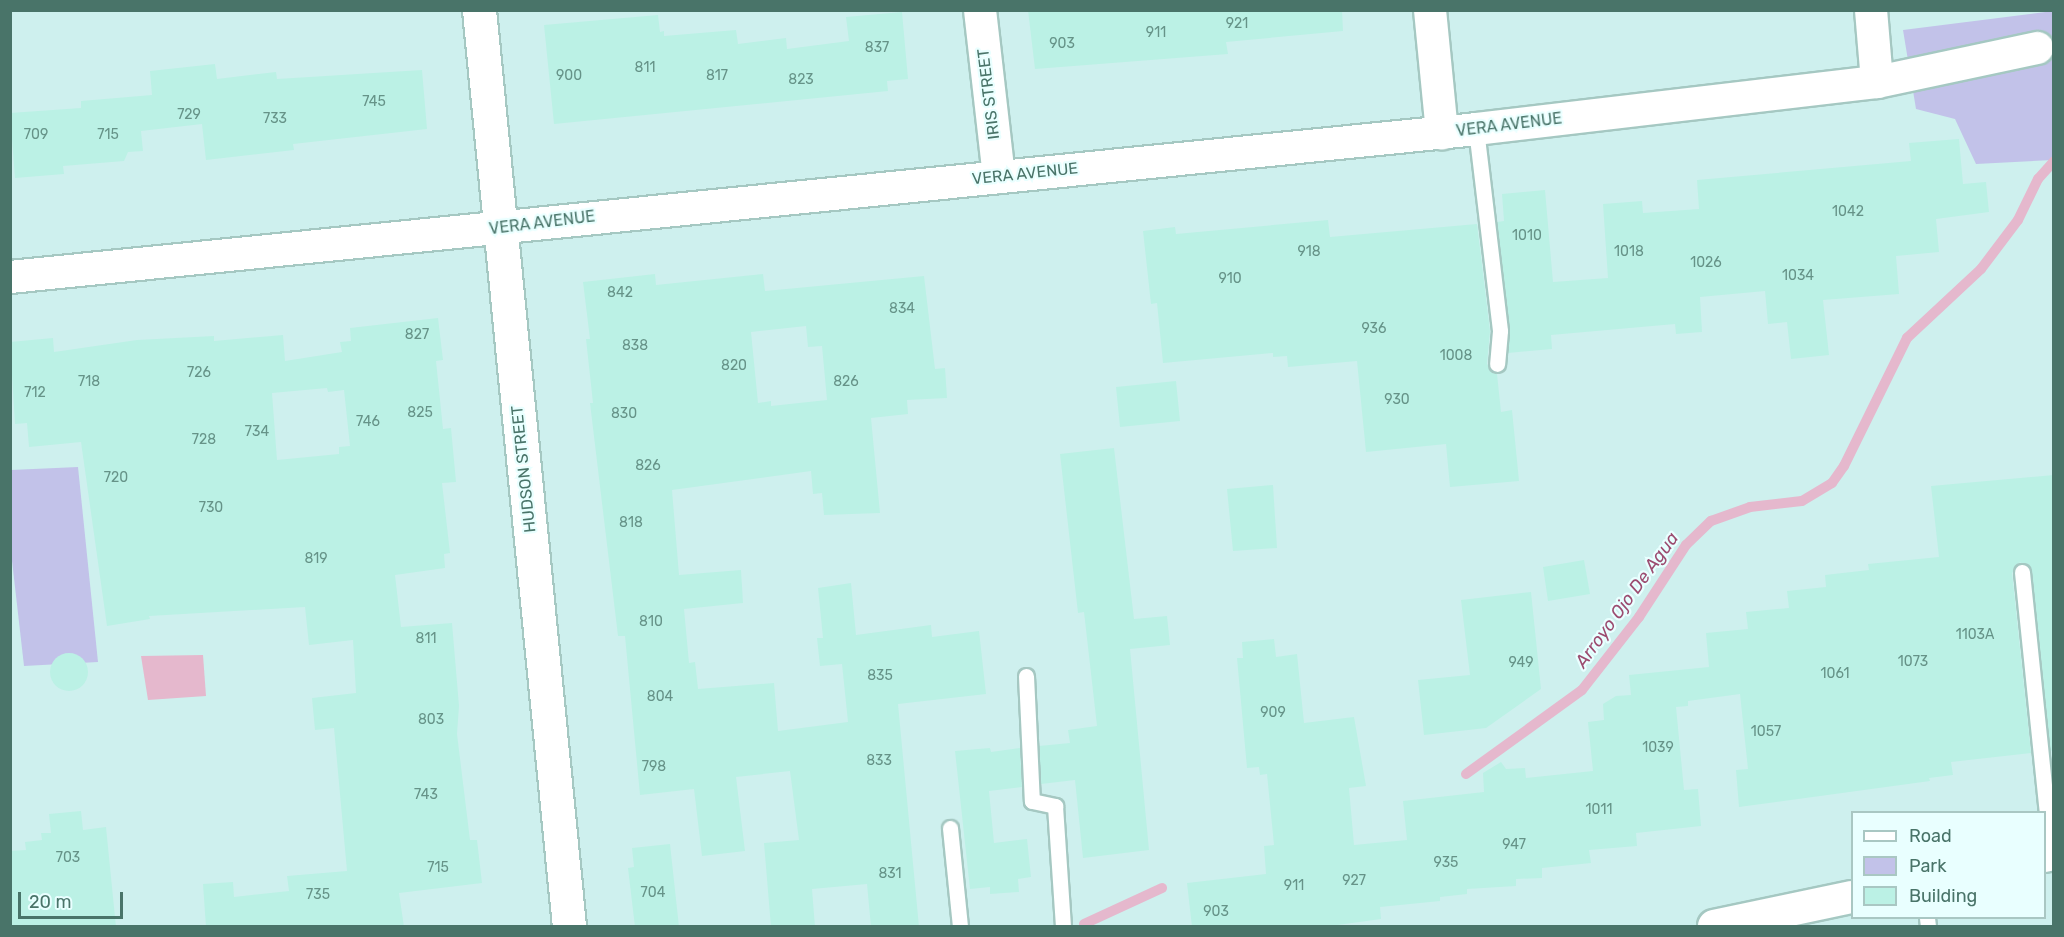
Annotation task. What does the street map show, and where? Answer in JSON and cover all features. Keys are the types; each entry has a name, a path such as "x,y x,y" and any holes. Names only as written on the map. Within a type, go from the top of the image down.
{"street":[{"name":"HUDSON STREET","path":"479,10 569,927"},
{"name":"IRIS STREET","path":"980,10 999,177"},
{"path":"1430,10 1442,132"},
{"path":"1871,10 1877,81"},
{"name":"VERA AVENUE","path":"10,277 446,231 500,229 1476,129 1877,81 2037,48"},
{"path":"1714,927 1851,897"}],"lane":[{"path":"1476,129 1485,178 1500,331 1497,364"},
{"path":"2022,572 2046,811"},
{"path":"1026,676 1032,801 1055,806 1063,927"},
{"path":"2046,815 2050,855"},
{"path":"950,828 960,927"}],"shaded area":[{"path":"10,11 2053,11 2053,926 11,926"},
{"path":"203,655 206,696 148,700 141,656"}],"green space":[{"path":"2053,11 2053,160 1976,164 1955,119 1916,109 1903,30"},
{"path":"78,467 98,662 24,666 11,552 11,470"}],"building":[{"path":"1028,10 1342,10 1343,31 1226,42 1228,54 1035,69"},
{"path":"902,12 908,79 887,81 888,91 554,124 544,25 658,15 660,32 664,31 664,36 736,30 738,44 786,38 787,49 849,41 846,17"},
{"path":"215,64 217,79 276,72 277,79 422,70 427,129 293,144 294,150 206,160 202,124 141,131 143,151 128,152 124,161 63,166 64,174 15,178 10,113 81,108 81,101 152,95 150,71"},
{"path":"1959,139 1963,184 1986,182 1989,212 1936,219 1939,252 1896,256 1899,294 1823,300 1829,355 1791,359 1787,322 1768,324 1765,291 1700,297 1702,332 1676,334 1675,324 1551,335 1552,349 1508,353 1510,330 1497,222 1504,221 1502,194 1545,190 1553,282 1608,278 1603,204 1642,201 1643,213 1699,209 1697,180 1911,161 1909,143"},
{"path":"1328,220 1330,237 1477,224 1490,331 1487,364 1497,374 1501,412 1512,410 1519,481 1450,487 1446,444 1366,452 1357,361 1288,367 1287,356 1273,357 1273,353 1163,363 1157,303 1151,304 1143,231 1175,227 1176,234"},
{"path":"655,274 656,285 763,274 765,291 924,276 935,369 945,368 947,398 907,400 908,414 871,418 880,513 824,515 822,493 813,494 811,471 672,490 679,575 741,570 743,603 684,609 689,663 695,662 698,689 774,683 778,731 848,722 842,664 820,666 817,638 823,638 818,588 851,583 856,635 931,625 932,637 979,631 986,694 898,704 919,927 871,927 867,884 812,889 815,927 771,927 764,843 799,840 790,771 736,777 745,851 702,856 694,789 640,795 625,636 618,636 590,403 593,403 586,339 590,339 583,282","holes":["806,326 808,347 822,346 827,400 771,406 771,401 758,403 751,332"]},
{"path":"438,318 443,360 436,361 443,429 451,428 456,482 442,483 450,553 444,554 445,568 395,575 401,627 452,623 459,706 457,734 470,840 477,840 482,883 399,893 404,927 206,927 203,884 233,882 234,897 289,891 287,876 347,871 334,728 315,730 312,698 356,693 353,640 309,645 305,607 149,616 150,619 107,626 81,442 29,447 27,423 15,424 10,342 53,338 54,352 137,340 214,336 214,341 283,335 285,361 342,352 340,342 351,341 350,328","holes":["327,388 328,392 344,390 350,446 339,447 339,454 277,460 272,393"]},
{"path":"1176,381 1180,421 1120,427 1116,387"},
{"path":"1114,448 1134,619 1167,616 1170,645 1130,649 1149,850 1083,858 1075,780 1041,784 1039,746 1070,743 1068,730 1097,726 1084,612 1078,613 1060,454"},
{"path":"2054,475 2054,750 2050,751 2032,571 2020,562 2012,573 2031,753 1951,762 1953,775 1929,778 1930,781 1739,807 1736,770 1748,769 1740,694 1688,701 1688,706 1676,707 1684,790 1698,789 1701,826 1636,833 1637,846 1589,850 1591,863 1542,868 1542,878 1516,879 1516,886 1467,889 1467,894 1440,897 1440,901 1380,907 1381,919 1323,927 1192,927 1187,883 1266,874 1264,846 1274,845 1267,774 1260,775 1259,767 1247,768 1237,658 1243,658 1242,642 1274,639 1276,657 1297,654 1304,723 1354,717 1366,786 1349,788 1354,845 1407,840 1403,801 1484,792 1483,773 1501,762 1506,769 1525,768 1526,778 1593,771 1588,722 1604,720 1603,704 1616,696 1631,695 1629,675 1709,667 1706,633 1748,629 1746,612 1789,608 1787,591 1826,587 1825,575 1869,570 1868,564 1939,557 1931,486"},
{"path":"1273,485 1277,548 1233,551 1227,489"},
{"path":"1584,560 1590,594 1548,601 1543,567"},
{"path":"1531,592 1541,689 1486,728 1424,735 1418,680 1470,675 1461,600"},
{"path":"69,653 82,659 88,672 82,685 69,691 56,685 50,672 56,659"},
{"path":"990,748 991,752 1020,748 1022,787 989,791 994,843 1027,839 1031,877 1018,879 1019,892 990,894 990,887 970,889 955,751"},
{"path":"81,811 83,830 106,827 116,927 10,927 10,851 26,850 25,842 42,840 41,833 51,833 49,814"},
{"path":"670,844 679,927 635,927 628,868 634,867 632,848"}],"waterway":[{"name":"Arroyo Ojo De Agua","path":"1466,774 1582,690 1639,617 1686,545 1711,521 1750,507 1802,501 1832,483 1844,466 1907,338 1981,269 2018,220 2038,179 2054,161"},
{"name":"Arroyo Ojo De Agua","path":"1084,924 1162,888"}]}
